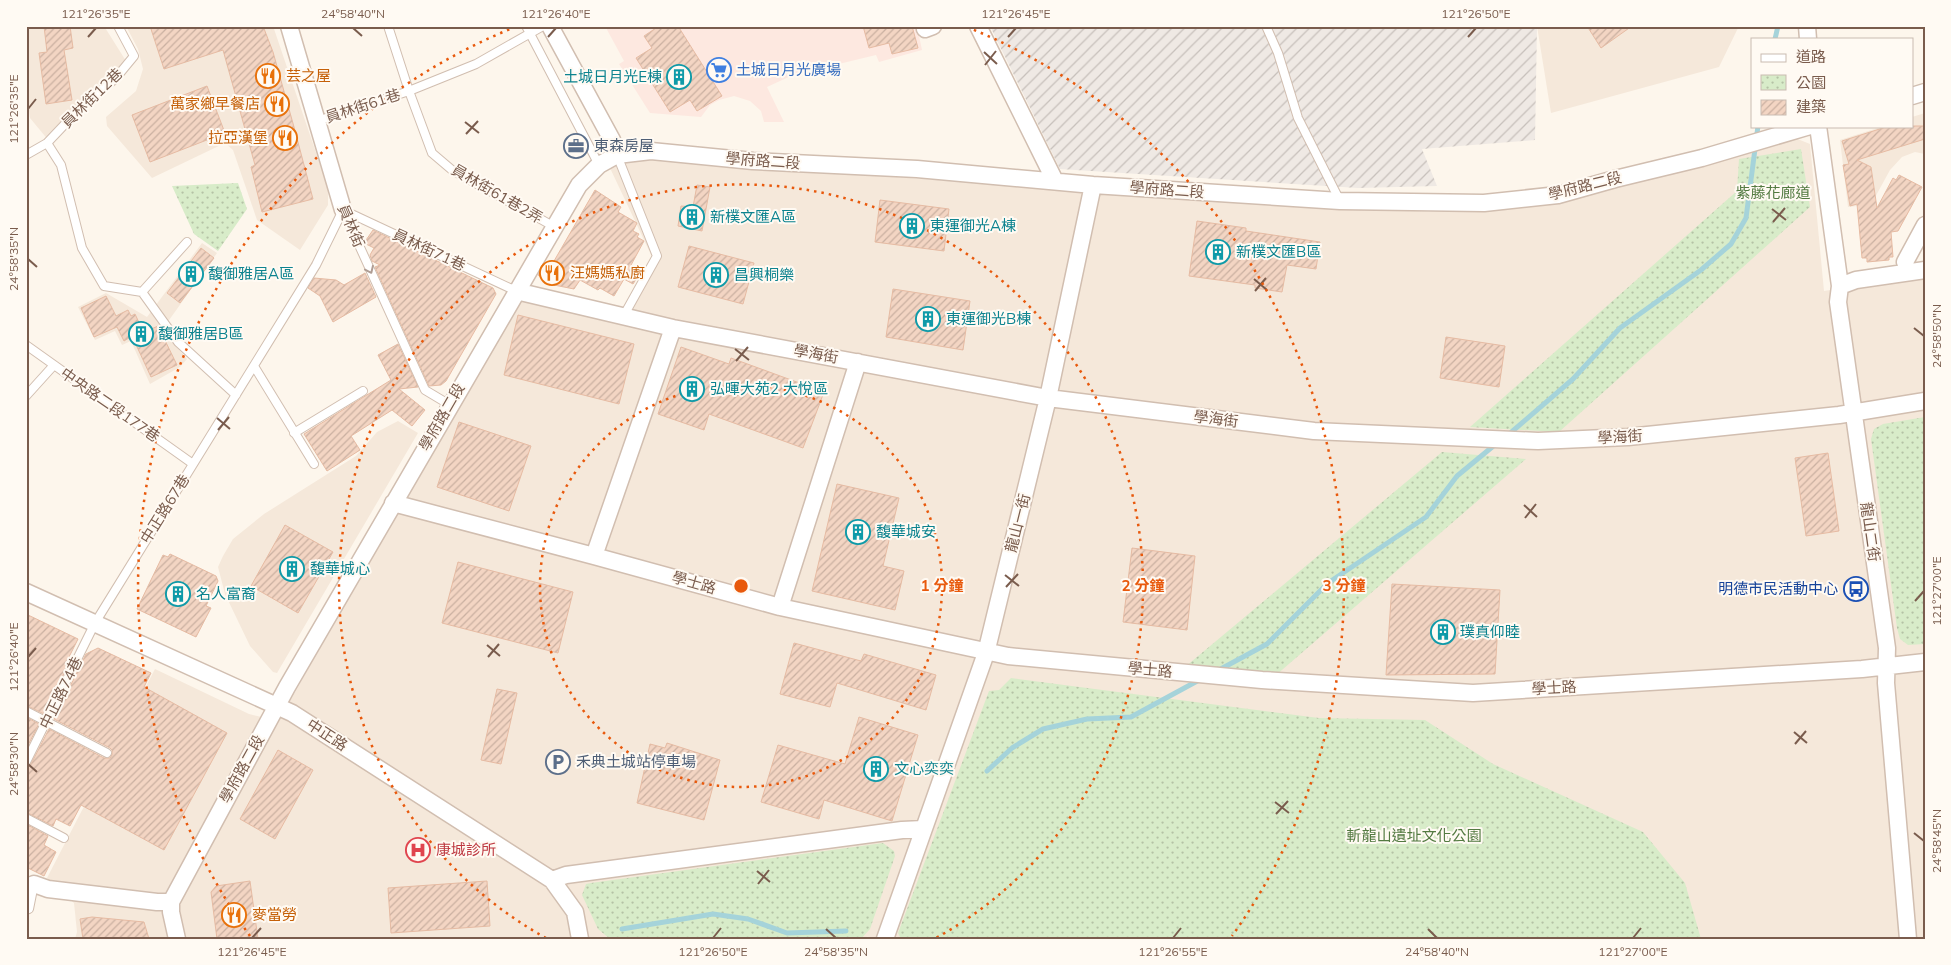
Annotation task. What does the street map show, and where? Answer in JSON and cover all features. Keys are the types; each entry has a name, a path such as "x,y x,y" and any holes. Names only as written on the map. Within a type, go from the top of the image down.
{"street":[{"name":"員林街","path":"289,26 343,210"},
{"path":"550,26 612,140 617,155"},
{"path":"978,26 1055,181"},
{"name":"學府路二段","path":"171,902 276,706 553,226 578,185 600,165 617,155 651,151 753,161 917,170 1093,185 1340,201 1484,203 1558,195 1741,147 1803,128"},
{"name":"龍山二街","path":"1818,128 1840,286 1838,302 1887,648 1886,684 1908,939"},
{"name":"龍山一街","path":"885,939 986,652 1048,398 1093,185"},
{"path":"1905,262 1925,225"},
{"path":"1840,286 1856,280 1925,270"},
{"name":"學海街","path":"516,291 673,328 1048,398 1314,431 1538,440 1628,438 1854,413 1925,401"},
{"path":"594,556 673,328"},
{"path":"780,607 858,362"},
{"name":"學士路","path":"393,503 780,607 1008,656 1262,680 1473,693 1862,669 1925,662"},
{"name":"中正路","path":"26,592 292,713 552,880 575,912 580,939"},
{"path":"552,880 566,875 892,831 923,830"},
{"path":"30,882 48,889 171,902 171,912 177,939"}],"lane":[{"name":"員林街12巷","path":"46,143 85,103 115,79 134,56 118,26"},
{"name":"員林街61巷2弄","path":"388,26 432,153 452,170 553,226"},
{"path":"526,26 600,165"},
{"path":"409,91 476,64 543,26"},
{"path":"1266,26 1278,53 1298,118 1340,201"},
{"name":"員林街61巷","path":"317,121 409,91"},
{"path":"26,155 46,143 61,165 82,248 104,286 142,292 178,342 236,395"},
{"path":"617,155 657,256 623,317"},
{"name":"員林街71巷","path":"343,210 516,291"},
{"name":"中正路67巷","path":"95,623 316,265 343,210"},
{"name":"員林街","path":"343,210 425,390 450,405"},
{"path":"142,292 187,242"},
{"name":"中央路二段177巷","path":"26,345 193,464"},
{"path":"26,396 54,365"},
{"path":"254,366 314,464"},
{"path":"294,433 363,391"},
{"name":"中正路74巷","path":"26,762 95,623"},
{"path":"26,711 107,753"},
{"path":"26,818 64,838"},
{"path":"26,910 29,909 31,902 30,882"}],"shaded area":[{"path":"26,26 104,26 126,61 123,74 49,141 30,118 26,88"},
{"path":"126,26 273,26 328,188 328,205 300,250 257,220 233,150 225,143 152,178 107,126 106,117 136,91 143,69 138,49"},
{"name":"土城日月光廣場","path":"605,26 917,26 922,50 879,62 876,55 793,75 767,87 784,122 764,122 761,111 750,101 734,96 719,100 710,105 701,117 650,113 619,64 624,61"},
{"path":"990,26 1537,26 1535,140 1422,149 1437,186 1358,188 1060,169"},
{"path":"1537,26 1739,26 1719,67 1551,113"},
{"path":"1925,113 1925,154 1915,152 1902,157 1890,170 1873,201 1866,205 1848,207 1840,140 1878,128 1914,128 1914,116"},
{"path":"1795,138 1810,144 1824,291 1925,275 1925,939 75,939 77,932 74,903 47,878 155,669 249,714 279,721 512,304 522,300 616,320 652,257 610,168 625,162 652,159 1059,189 1433,212 1562,203"},
{"path":"202,243 217,253 162,330 187,359 180,367 150,384 131,341 122,345 115,331 95,340 78,307 106,293 147,317"},
{"name":"馥華城心","path":"398,421 418,433 277,673 273,672 250,646 225,594 218,567 223,556 233,539 264,514 356,456 377,432"}],"green space":[{"name":"紫藤花廊道","path":"1801,149 1810,207 1559,432 1470,427 1737,191 1739,159"},
{"path":"238,183 247,209 218,251 194,234 172,186"},
{"path":"1925,417 1925,644 1908,645 1900,639 1897,628 1871,439 1874,429 1883,424"},
{"path":"1442,452 1526,459 1275,676 1185,667"},
{"name":"斬龍山遺址文化公園","path":"1011,678 1319,718 1425,720 1493,764 1643,832 1685,883 1701,939 901,939 898,933 989,691 999,690"},
{"path":"883,843 894,851 895,856 870,929 861,939 610,939 598,929 582,895 586,884 591,883"}],"building":[{"path":"44,26 70,26 73,48 64,50 72,100 46,104 39,53 47,52"},
{"path":"150,26 263,26 273,52 313,199 262,212 251,167 255,165 223,50 164,69"},
{"name":"土城日月光E棟","path":"659,26 678,26 722,96 697,111 690,100 670,112 636,58 652,48 644,36"},
{"path":"863,26 912,26 918,48 892,54 889,43 869,48"},
{"path":"1587,26 1632,26 1601,48"},
{"path":"207,86 225,133 150,162 132,115"},
{"path":"1925,126 1925,139 1857,160 1871,167 1877,208 1893,178 1896,180 1899,175 1922,187 1898,231 1891,232 1893,257 1889,257 1889,260 1867,262 1867,258 1862,258 1857,204 1850,206 1843,165 1849,164 1842,141 1883,128"},
{"name":"新樸文匯A區","path":"697,185 710,187 702,231 678,226 681,206 693,207"},
{"path":"595,190 621,207 618,212 637,223 633,231 639,234 637,237 644,241 630,267 640,273 633,284 624,279 614,296 580,280 574,289 554,285 538,275 543,266 550,268"},
{"name":"東運御光A棟","path":"880,200 949,209 944,251 875,242"},
{"path":"1197,221 1246,228 1246,231 1320,242 1316,269 1287,265 1282,292 1255,288 1255,285 1189,276"},
{"path":"373,230 493,288 496,294 446,381 441,385 429,386 375,267 380,265 372,261 370,255 374,248 364,243"},
{"name":"昌興桐樂","path":"689,246 754,263 743,304 678,287"},
{"name":"馥御雅居A區","path":"201,248 214,258 180,303 167,293"},
{"path":"365,273 376,297 333,322 320,296 308,288 314,278 336,280 344,285"},
{"name":"東運御光B棟","path":"893,289 970,301 963,350 886,337"},
{"name":"馥御雅居B區","path":"106,296 116,316 128,310 131,316 135,314 142,329 145,327 147,331 158,326 177,365 151,377 132,336 124,341 117,327 94,337 81,308"},
{"path":"518,315 634,344 619,404 504,375"},
{"path":"1446,337 1505,346 1499,387 1440,378"},
{"path":"398,344 418,387 399,389 425,410 412,426 392,410 351,436 360,450 327,471 304,434 391,380 378,355"},
{"path":"681,347 729,364 731,358 824,392 803,448 709,414 704,430 658,414"},
{"path":"459,422 531,446 509,511 437,487"},
{"path":"1828,453 1839,531 1806,536 1795,458"},
{"name":"馥華城安","path":"837,484 899,498 883,566 904,571 895,610 812,591"},
{"name":"馥華城心","path":"285,525 333,552 298,613 251,586"},
{"path":"1132,548 1195,556 1187,630 1123,622"},
{"name":"名人富裔","path":"170,554 216,576 218,581 206,606 211,608 196,637 137,609 163,555 168,557"},
{"path":"458,562 573,592 558,653 442,623"},
{"name":"璞真仰睦","path":"1392,584 1500,590 1495,674 1386,675"},
{"path":"26,614 78,639 66,663 70,661 44,714 26,705"},
{"path":"794,643 861,661 864,654 936,675 926,710 837,683 830,707 780,694"},
{"path":"98,648 151,673 144,687 227,733 164,850 81,805 70,826 56,819 53,826 26,812 26,768 31,764 49,729 104,758 110,758 112,755 110,748 54,719 86,654"},
{"path":"497,689 517,693 501,764 481,760"},
{"path":"26,717 39,724 26,749"},
{"path":"859,717 918,735 892,821 824,800 819,819 761,802 778,745 845,764"},
{"path":"667,743 720,760 704,820 637,803 650,744 665,748"},
{"path":"278,750 313,770 275,839 240,819"},
{"path":"26,824 48,836 44,845 56,852 44,876 26,867"},
{"name":"麥當勞","path":"250,881 258,939 217,939 211,892 216,886"},
{"path":"487,881 490,926 391,933 388,888"},
{"path":"92,917 144,922 149,939 83,939 80,919"}],"waterway":[{"path":"1775,38 1778,26"},
{"path":"1508,435 1573,379 1620,328 1701,270 1731,244 1746,218 1758,128"},
{"path":"1217,671 1267,644 1328,583 1426,517 1457,476 1497,443"},
{"path":"987,771 1012,748 1043,729 1087,719 1131,717 1201,679"},
{"path":"622,929 713,914 748,919 787,933 846,931"}],"place":[{"name":"土城日月光廣場","path":"719,70"},
{"name":"芸之屋","path":"268,76"},
{"name":"土城日月光E棟","path":"679,77"},
{"name":"萬家鄉早餐店","path":"277,104"},
{"name":"拉亞漢堡","path":"285,138"},
{"name":"東森房屋","path":"576,146"},
{"name":"新樸文匯A區","path":"692,217"},
{"name":"東運御光A棟","path":"912,226"},
{"name":"新樸文匯B區","path":"1218,252"},
{"name":"汪媽媽私廚","path":"552,273"},
{"name":"馥御雅居A區","path":"191,274"},
{"name":"昌興桐樂","path":"716,275"},
{"name":"東運御光B棟","path":"928,319"},
{"name":"馥御雅居B區","path":"141,334"},
{"name":"弘暉大苑2 大悅區","path":"692,389"},
{"name":"馥華城安","path":"858,532"},
{"name":"馥華城心","path":"292,569"},
{"name":"明德市民活動中心","path":"1856,589"},
{"name":"名人富裔","path":"178,594"},
{"name":"璞真仰睦","path":"1443,632"},
{"name":"禾典土城站停車場","path":"558,762"},
{"name":"文心奕奕","path":"876,769"},
{"name":"康城診所","path":"418,850"},
{"name":"麥當勞","path":"234,915"}]}
